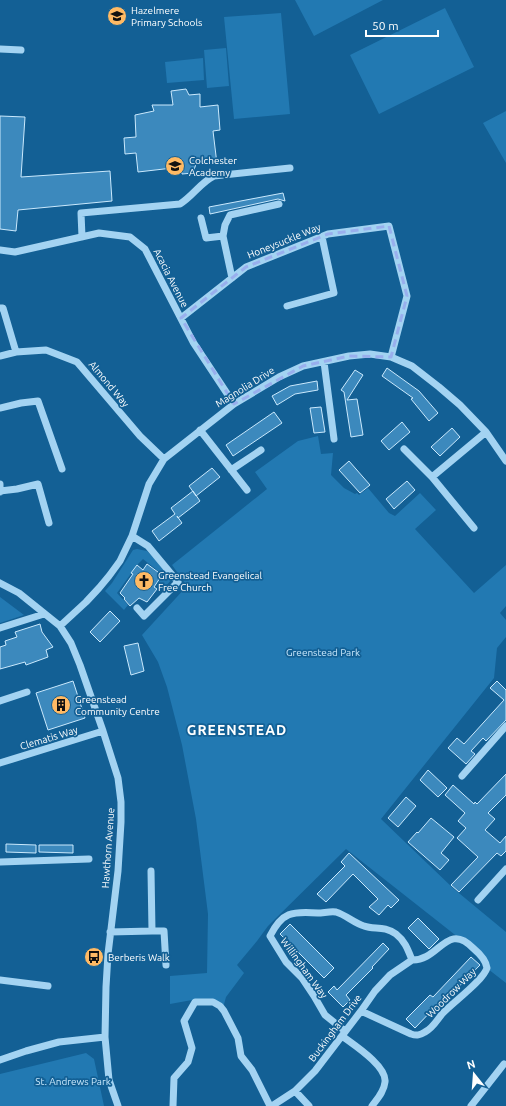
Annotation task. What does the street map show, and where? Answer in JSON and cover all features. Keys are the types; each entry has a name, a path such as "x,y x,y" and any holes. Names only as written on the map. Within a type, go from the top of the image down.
{"street":[{"path":"0,49 21,50"},
{"path":"82,237 81,214 180,204 189,198 209,178 214,176 290,168"},
{"path":"232,278 223,236 225,225 230,215 279,204"},
{"path":"201,218 206,238 223,236"},
{"name":"Honeysuckle Way","path":"181,318 246,267 328,234 389,226 407,296 391,357"},
{"name":"Acacia Avenue","path":"0,250 15,252 99,233 130,237 145,249 193,342 234,404"},
{"path":"287,306 334,293 322,236"},
{"path":"0,308 3,308 16,352"},
{"name":"Almond Way","path":"0,356 16,352 46,350 77,362 140,436 164,459"},
{"name":"Magnolia Drive","path":"60,626 86,602 120,561 132,536 149,484 164,459 234,404 279,377 303,366 349,356 370,354 391,357 412,366 460,405 486,432 506,461"},
{"path":"324,362 334,439"},
{"path":"0,408 38,401 62,469"},
{"path":"200,430 247,490"},
{"path":"432,477 486,432"},
{"path":"404,449 432,477 474,528"},
{"path":"231,470 260,450"},
{"path":"0,484 0,492 38,484 49,523"},
{"path":"132,536 148,546 172,572 178,582 144,616 137,608"},
{"name":"Hawthorn Avenue","path":"0,583 19,593 60,626 71,643 103,731 118,778 121,802 121,822 118,871 110,932 106,987 105,1037 109,1080 118,1106"},
{"path":"0,628 44,614"},
{"path":"0,701 27,692"},
{"path":"462,776 506,726"},
{"name":"Clematis Way","path":"0,763 103,731"},
{"path":"0,862 89,859"},
{"path":"478,900 506,869"},
{"path":"151,871 152,931"},
{"name":"Willingham Way","path":"344,1033 325,1015 302,978 286,962 277,950 270,936 276,924 286,916 298,912 335,912 365,927 381,927 395,933 404,942 412,960"},
{"path":"110,932 164,931 166,964"},
{"name":"Woodrow Way","path":"361,1011 417,1036 430,1029 457,999 486,972 487,968 483,958 462,939 448,940 431,954 419,960 412,960"},
{"name":"Buckingham Drive","path":"271,1106 294,1091 315,1072 375,991 390,975 412,960"},
{"path":"0,980 48,986"},
{"path":"173,1106 174,1078 188,1062 192,1048 184,1021 195,1002 213,1002 220,1006 224,1011 238,1038 241,1056 252,1070 271,1106"},
{"path":"344,1033 376,1062 386,1081 382,1094 372,1106"},
{"path":"0,1060 59,1042 105,1037"},
{"path":"471,1106 504,1064"},
{"path":"294,1091 309,1106"}],"highlighted area":[{"path":"389,226 407,296 391,357 349,356 303,366 234,404 181,318 246,267 328,234"}],"green space":[{"path":"295,0 383,0 314,36"},
{"path":"445,8 474,67 379,114 350,55"},
{"path":"281,13 290,114 234,119 224,17"},
{"path":"226,48 229,86 207,88 204,50"},
{"path":"203,58 204,80 167,83 165,62"},
{"path":"506,111 506,163 483,123"},
{"name":"Greenstead Park","path":"318,436 321,454 333,453 331,475 344,488 359,495 368,488 389,513 395,516 420,493 436,510 415,529 474,593 506,565 506,606 500,613 506,620 506,637 497,648 494,678 381,819 454,889 506,932 506,983 488,969 459,938 346,849 268,926 237,965 244,973 226,997 223,1008 210,1000 192,1000 170,1004 170,976 207,973 208,914 196,819 182,745 167,687 158,662 142,635 187,586 172,565 267,489 255,472 298,441"},
{"path":"137,549 147,551 173,578 164,588 158,584 163,575 143,559 117,593 128,605 124,610 105,591 112,583 133,550"},
{"path":"0,597 24,615 0,623"},
{"name":"St. Andrews Park","path":"86,1053 94,1059 104,1106 0,1106 0,1074"}],"building":[{"path":"186,89 189,95 200,94 200,107 218,105 220,130 213,131 217,164 196,164 193,173 182,174 181,167 138,172 136,153 125,154 124,138 136,137 135,115 154,111 152,105 173,105 171,91"},
{"path":"0,116 25,117 21,177 110,171 112,201 18,210 16,231 0,229"},
{"path":"283,193 285,201 278,199 210,214 209,207"},
{"path":"387,368 419,391 438,413 429,421 411,399 413,398 382,376"},
{"path":"355,370 363,375 347,400 357,399 363,435 351,437 344,392 341,390"},
{"path":"317,381 318,390 295,394 277,405 272,396 290,386"},
{"path":"321,407 325,432 314,433 310,408"},
{"path":"274,412 282,423 233,456 226,445"},
{"path":"402,422 410,432 389,450 381,441"},
{"path":"452,428 460,437 440,456 431,447"},
{"path":"349,461 370,485 360,493 339,470"},
{"path":"212,468 220,477 196,496 189,486"},
{"path":"407,481 415,490 394,509 386,499"},
{"path":"193,491 200,501 178,518 182,523 159,541 152,531 175,514 171,508"},
{"name":"Greenstead Evangelical Free Church","path":"147,564 162,575 154,587 157,589 147,602 139,598 130,606 120,593 133,574 131,573 137,565 143,570"},
{"path":"110,611 120,621 100,642 90,632"},
{"path":"40,624 42,632 53,647 46,650 48,657 26,665 25,662 0,669 0,647 6,645 5,641 17,637 15,632"},
{"path":"138,643 144,671 131,675 124,646"},
{"name":"Greenstead Community Centre","path":"73,681 85,718 48,730 36,693"},
{"path":"497,681 506,690 506,720 486,741 483,738 471,751 475,754 466,764 448,748 457,738 464,744 504,700 490,688"},
{"path":"428,770 447,788 438,797 420,780"},
{"path":"506,774 506,795 488,813 495,819 485,830 500,843 506,836 506,851 501,856 497,853 459,892 451,885 478,857 457,838 466,828 458,821 465,813 445,795 453,785 474,804 475,802 477,804"},
{"path":"406,797 416,806 398,827 388,818"},
{"path":"431,818 454,837 441,853 449,860 440,870 408,842"},
{"path":"6,844 36,845 36,853 6,852"},
{"path":"39,845 73,845 73,853 39,852"},
{"path":"349,853 399,900 391,908 388,905 379,915 369,907 378,899 353,874 326,902 317,894 345,866 341,862"},
{"path":"418,918 439,939 429,949 408,928"},
{"path":"290,924 334,968 324,978 280,934"},
{"path":"383,943 389,949 372,967 373,968 346,995 350,1000 343,1007 328,992 334,986 337,990"},
{"path":"471,957 480,965 440,1006 438,1004 415,1028 406,1019 430,995 433,997"}],"place":[{"name":"Hazelmere Primary Schools","path":"117,16"},
{"name":"Colchester Academy","path":"175,166"},
{"name":"Greenstead Evangelical Free Church","path":"144,581"},
{"name":"Greenstead Community Centre","path":"61,705"},
{"name":"Berberis Walk","path":"94,957"}],"district":[{"name":"GREENSTEAD","path":"237,730"}]}
